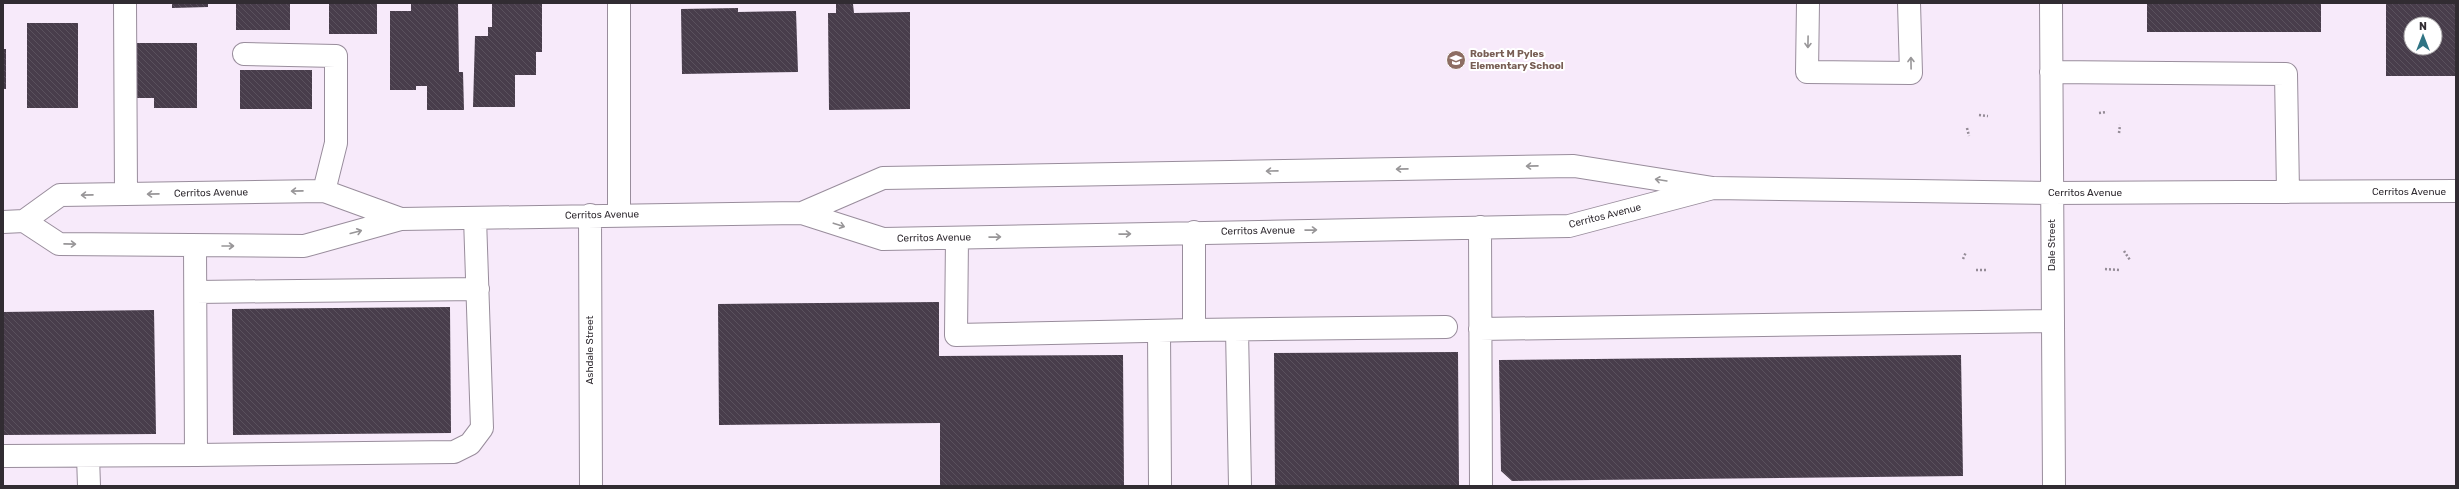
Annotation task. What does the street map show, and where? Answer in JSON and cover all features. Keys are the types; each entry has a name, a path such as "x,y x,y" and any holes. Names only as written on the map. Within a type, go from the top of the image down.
{"street":[{"path":"125,3 126,194"},
{"path":"619,3 619,215"},
{"path":"1808,3 1807,72 1911,73 1909,3"},
{"name":"Dale Street","path":"2051,3 2054,486"},
{"path":"244,54 336,56 336,143 324,191"},
{"path":"2051,72 2286,74 2288,192"},
{"name":"Cerritos Avenue","path":"802,213 883,178 1574,166 1713,188 2052,193 2456,192"},
{"name":"Cerritos Avenue","path":"14,221 58,244 304,246 401,220 590,215 802,213 883,240 1194,232 1569,226 1713,188"},
{"name":"Cerritos Avenue","path":"14,221 60,195 324,191 401,220"},
{"name":"Ashdale Street","path":"590,215 591,486"},
{"path":"3,456 454,452 470,444 482,428 475,218"},
{"path":"1480,227 1481,486"},
{"path":"1194,232 1194,330"},
{"path":"957,238 956,335 1446,327"},
{"path":"195,246 196,455"},
{"path":"196,292 478,289"},
{"path":"1480,328 2053,321"},
{"path":"1237,330 1240,486"},
{"path":"1159,331 1160,486"},
{"path":"88,456 89,486"}],"path":[{"path":"2099,113 2107,112"},
{"path":"1979,115 1988,116"},
{"path":"2119,133 2120,125"},
{"path":"1967,128 1970,136"},
{"path":"2124,251 2130,260"},
{"path":"1963,259 1966,252"},
{"path":"2105,269 2119,270"},
{"path":"1976,270 1986,270"}],"building":[{"path":"172,3 208,3 208,7 172,8"},
{"path":"236,3 290,3 290,30 236,30"},
{"path":"329,3 377,3 377,34 329,34"},
{"path":"411,3 458,3 459,72 463,72 464,110 427,110 427,86 416,86 416,90 390,90 390,11 411,11"},
{"path":"492,3 542,3 542,52 536,52 536,75 515,75 515,107 473,107 475,36 488,36 488,27 492,27"},
{"path":"2147,3 2321,3 2321,32 2147,32"},
{"path":"2386,3 2456,3 2456,76 2386,76"},
{"path":"836,4 853,4 854,13 910,12 910,109 829,110 828,13 836,13"},
{"path":"738,8 738,12 796,11 798,72 682,74 681,9"},
{"path":"27,23 78,23 78,108 27,108"},
{"path":"136,43 197,43 197,108 154,108 154,98 136,98"},
{"path":"3,49 6,49 6,89 3,89"},
{"path":"240,70 312,70 312,109 240,109"},
{"path":"939,302 939,356 1123,355 1124,486 940,486 940,423 719,425 718,304"},
{"path":"450,307 451,433 233,435 232,309"},
{"path":"154,310 156,434 3,435 3,312"},
{"path":"1458,352 1459,486 1275,486 1274,353"},
{"path":"1961,355 1963,476 1512,481 1501,471 1499,360"}],"place":[{"name":"Robert M Pyles Elementary School","path":"1456,60"}]}
